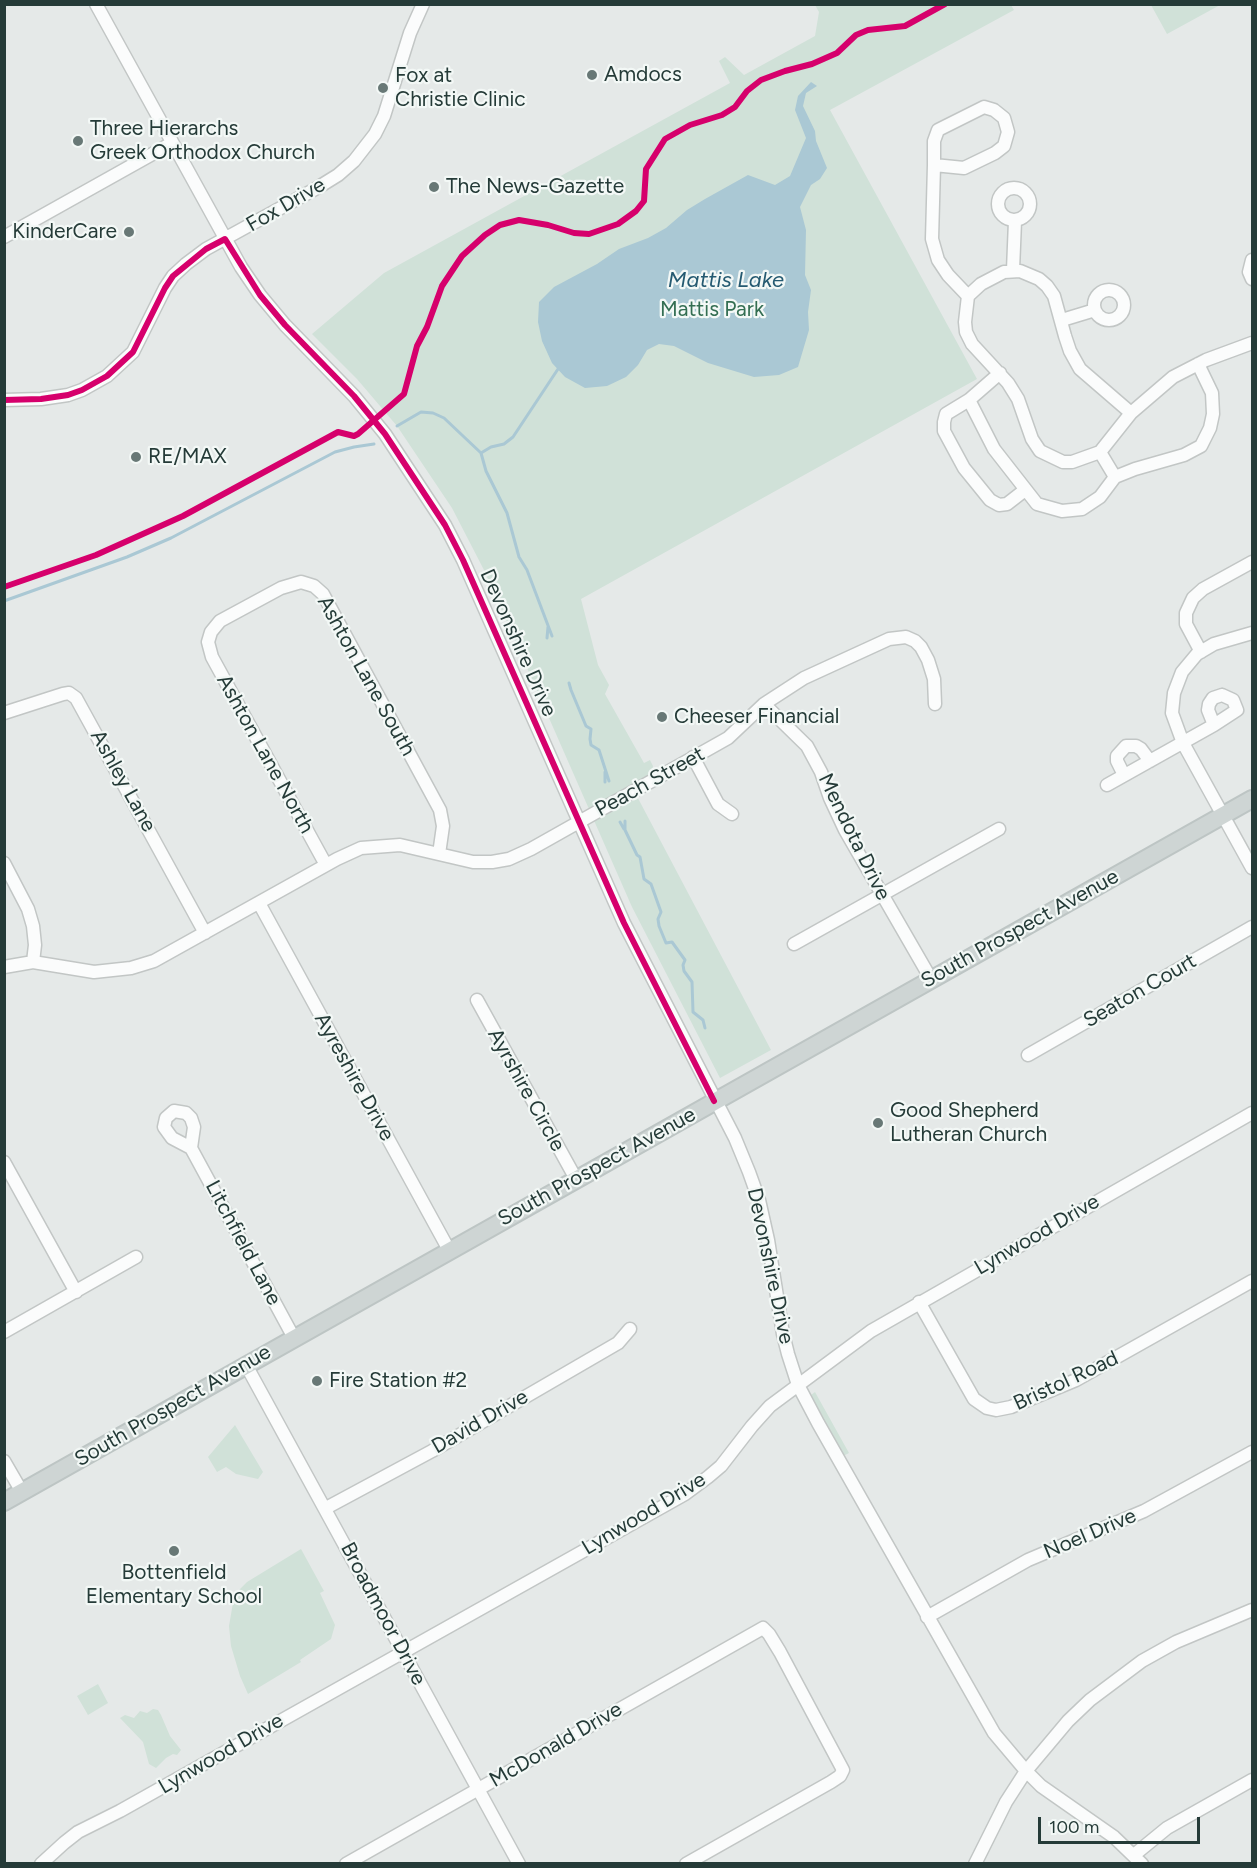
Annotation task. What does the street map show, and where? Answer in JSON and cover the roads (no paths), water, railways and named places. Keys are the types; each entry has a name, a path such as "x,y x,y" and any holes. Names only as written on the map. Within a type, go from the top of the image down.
{"main road":[{"name":"South Prospect Avenue","path":"4,1502 1252,799"}],"street":[{"name":"Devonshire Drive","path":"96,4 225,239 260,295 379,427 445,525 468,570 578,822 640,955 735,1138 759,1200 768,1240 783,1334 798,1385 927,1617 985,1718 1004,1746 1026,1771 1063,1802 1114,1837 1138,1859"},
{"name":"Fox Drive","path":"4,400 41,399 68,395 107,376 133,352 173,276 200,254 338,175 364,149 384,116 410,33 423,4"},
{"path":"934,165 964,168 995,153 1004,146 1008,132 1004,118 994,110 984,107 938,130 934,141 932,239 938,260 948,275 968,296"},
{"path":"4,237 172,143"},
{"path":"1013,270 1015,221"},
{"path":"1252,260 1249,272 1252,279"},
{"path":"1131,412 1080,369 1070,351 1054,296 1047,286 1028,274 1013,270 981,284 968,296 966,332 972,344 1000,373 1018,399 1032,439 1040,451 1063,462 1072,462 1100,452 1131,412 1173,377 1198,364 1252,343"},
{"path":"1062,320 1095,310"},
{"path":"969,400 994,449 1037,504 1062,511 1082,508 1100,497 1115,477 1184,455 1201,446 1210,428 1213,414 1212,393 1198,364"},
{"path":"1000,373 969,400 946,414 945,431 964,468 990,500 999,505 1007,504 1025,490"},
{"path":"1100,452 1115,477"},
{"path":"1201,652 1186,624 1186,613 1193,598 1203,589 1252,562"},
{"name":"Ashton Lane South","path":"208,642 211,632 220,621 281,588 301,582 314,586 323,594 440,810 443,826 439,854"},
{"path":"1252,633 1214,644 1201,652 1182,672 1174,693 1172,713 1182,743 1252,868"},
{"name":"Peach Street","path":"4,967 33,962 94,972 124,969 154,961 349,852 374,846 400,845 473,862 509,859 531,849 728,738 764,704 804,678 889,639 906,638 915,641 921,647 934,679 935,704"},
{"name":"Ashton Lane North","path":"208,642 212,657 326,865"},
{"name":"Ashley Lane","path":"4,713 63,694 69,693 76,698 205,933"},
{"name":"Mendota Drive","path":"764,704 807,746 821,772 845,830 931,979"},
{"path":"1107,785 1214,725"},
{"path":"1124,776 1117,761 1126,746 1136,746 1141,749 1150,761"},
{"path":"693,757 718,804 732,814"},
{"path":"795,944 999,829"},
{"path":"4,863 28,909 33,926 35,945 33,962"},
{"name":"Ayreshire Drive","path":"259,903 449,1250"},
{"name":"Seaton Court","path":"1028,1054 1252,927"},
{"name":"Ayrshire Circle","path":"477,1000 576,1179"},
{"name":"Lynwood Drive","path":"41,1863 78,1833 150,1795 685,1494 721,1466 770,1406 871,1331 1252,1113"},
{"name":"Litchfield Lane","path":"191,1148 294,1338"},
{"path":"4,1162 76,1292"},
{"path":"4,1332 136,1257"},
{"name":"Bristol Road","path":"919,1302 974,1399 987,1408 996,1410 1011,1407 1076,1380 1252,1281"},
{"name":"David Drive","path":"326,1508 432,1451 618,1343 630,1329"},
{"name":"Broadmoor Drive","path":"246,1365 519,1863"},
{"name":"Noel Drive","path":"927,1617 1028,1560 1144,1511 1252,1452"},
{"path":"4,1461 22,1492"},
{"path":"975,1863 1006,1802 1026,1771 1068,1721 1114,1681 1142,1661 1176,1642 1252,1610"},
{"name":"McDonald Drive","path":"346,1863 760,1629 765,1629 780,1652 843,1770 840,1776 686,1863"},
{"path":"1138,1859 1167,1828 1252,1780"}],"water":[{"name":"Mattis Lake","path":"811,82 817,86 806,93 803,106 815,131 816,141 827,168 820,179 811,185 800,207 806,230 805,275 811,290 808,312 809,330 798,367 779,375 754,377 708,363 674,346 659,344 647,350 638,365 626,377 607,386 585,388 565,377 552,363 542,341 538,322 539,302 554,287 597,264 619,249 666,228 687,210 748,175 775,185 790,176 806,138 795,110 798,96"}],"waterway":[{"path":"481,453 491,447 504,444 513,437 558,369"},
{"path":"397,426 421,412 433,413 444,418 481,453 486,471 507,513 519,557 527,570 552,636"},
{"path":"4,601 127,557 171,538 335,452 374,444"},
{"path":"547,638 548,627"},
{"path":"569,683 586,726 591,729 591,745 599,750 609,781"},
{"path":"605,772 605,782"},
{"path":"625,821 625,830 640,857 644,879 651,884 661,912 658,919 659,926 666,943 672,942 685,960 684,971 692,982 693,1012 703,1020 705,1028"},
{"path":"620,822 624,829"}],"place":[{"name":"Amdocs","path":"592,75"},
{"name":"Fox at Christie Clinic","path":"383,88"},
{"name":"Three Hierarchs Greek Orthodox Church","path":"78,141"},
{"name":"The News-Gazette","path":"434,187"},
{"name":"KinderCare","path":"129,232"},
{"name":"RE/MAX","path":"136,457"},
{"name":"Cheeser Financial","path":"662,717"},
{"name":"Good Shepherd Lutheran Church","path":"878,1123"},
{"name":"Fire Station #2","path":"317,1381"},
{"name":"Bottenfield Elementary School","path":"174,1551"}],"park label":[{"name":"Mattis Park","path":"712,310"}]}
